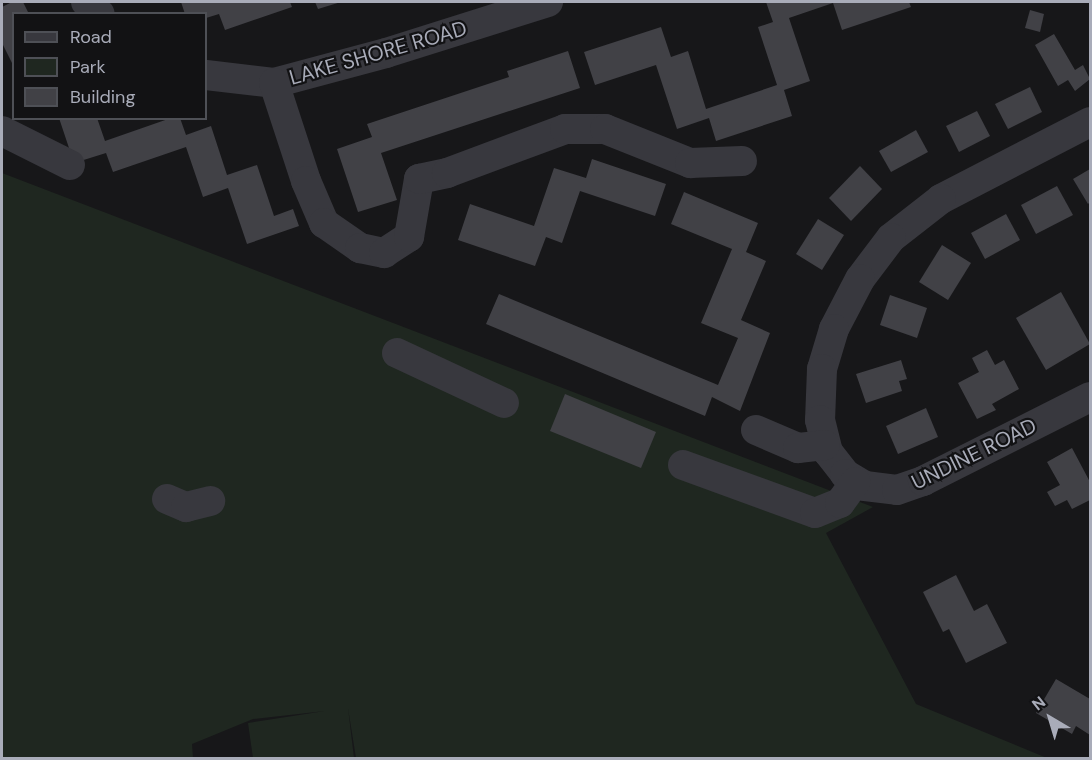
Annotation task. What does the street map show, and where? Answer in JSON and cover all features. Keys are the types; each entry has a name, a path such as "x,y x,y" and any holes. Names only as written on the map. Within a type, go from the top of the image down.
{"street":[{"path":"86,2 98,12"},
{"name":"LAKE SHORE ROAD","path":"207,75 274,83 386,53 548,2"},
{"path":"274,83 306,181 324,223 360,248 384,253 409,237 419,179 447,173 565,129 604,129 690,163 742,161"},
{"path":"682,465 815,513 840,503 855,482 836,464 825,445 819,409 825,357 850,295 881,250 903,227 941,198 1090,122"},
{"path":"2,131 70,165"},
{"path":"397,353 504,403"},
{"name":"UNDINE ROAD","path":"855,482 888,490 914,485 1090,397"},
{"path":"756,429 798,448 825,445"},
{"path":"167,499 186,507 210,501"}],"green space":[{"path":"2,173 873,507 826,533 916,704 1047,758 356,758 348,708 354,758 253,758 248,723 325,711 253,719 192,744 193,758 2,758"}],"building":[{"path":"12,2 23,2 28,12 12,12 12,63 2,43 2,7"},
{"path":"181,2 290,2 292,7 225,30 219,14 207,18 207,12 184,12"},
{"path":"315,2 341,2 318,9"},
{"path":"766,2 909,2 911,7 842,30 833,3 789,18 810,81 784,90 792,116 716,141 709,118 677,129 656,65 595,85 584,52 661,27 671,57 688,51 706,109 777,85 758,27 773,22"},
{"path":"1030,10 1044,14 1040,32 1025,28"},
{"path":"1054,34 1075,70 1083,65 1090,79 1075,91 1068,80 1058,86 1035,45"},
{"path":"568,51 580,88 381,153 397,200 358,212 337,149 372,137 367,124 509,77 507,71"},
{"path":"1030,87 1042,112 1008,129 995,104"},
{"path":"977,111 990,136 959,152 946,126"},
{"path":"60,120 98,120 105,141 165,120 181,120 186,135 211,126 227,175 257,165 274,216 293,209 299,226 247,244 228,188 203,197 186,147 113,172 106,153 74,163"},
{"path":"916,130 928,152 891,172 879,151"},
{"path":"592,159 666,184 655,216 580,191 562,243 546,237 535,266 458,240 470,204 534,226 554,168 586,178"},
{"path":"860,166 882,189 851,221 829,198"},
{"path":"1090,169 1090,202 1088,204 1073,179"},
{"path":"1057,186 1073,215 1036,234 1021,205"},
{"path":"684,192 758,223 746,252 766,261 741,320 770,333 740,411 712,397 705,416 486,324 499,294 718,385 738,338 701,323 732,249 671,224"},
{"path":"1006,214 1020,240 985,259 971,233"},
{"path":"818,219 844,235 822,270 796,254"},
{"path":"942,245 971,263 948,300 919,282"},
{"path":"1061,292 1090,344 1046,370 1016,318"},
{"path":"890,295 927,308 917,338 880,325"},
{"path":"987,350 995,365 1004,360 1019,389 992,404 996,410 977,419 958,383 979,372 972,358"},
{"path":"901,360 907,379 899,381 902,391 866,403 856,374"},
{"path":"565,394 656,432 641,468 550,431"},
{"path":"926,408 938,437 898,454 886,426"},
{"path":"1072,448 1090,482 1090,500 1072,509 1067,500 1055,506 1047,492 1060,485 1047,462"},
{"path":"956,575 974,611 987,604 1007,643 966,663 949,629 943,632 923,592"},
{"path":"1056,679 1090,699 1090,735 1076,726 1072,734 1036,713"}]}
